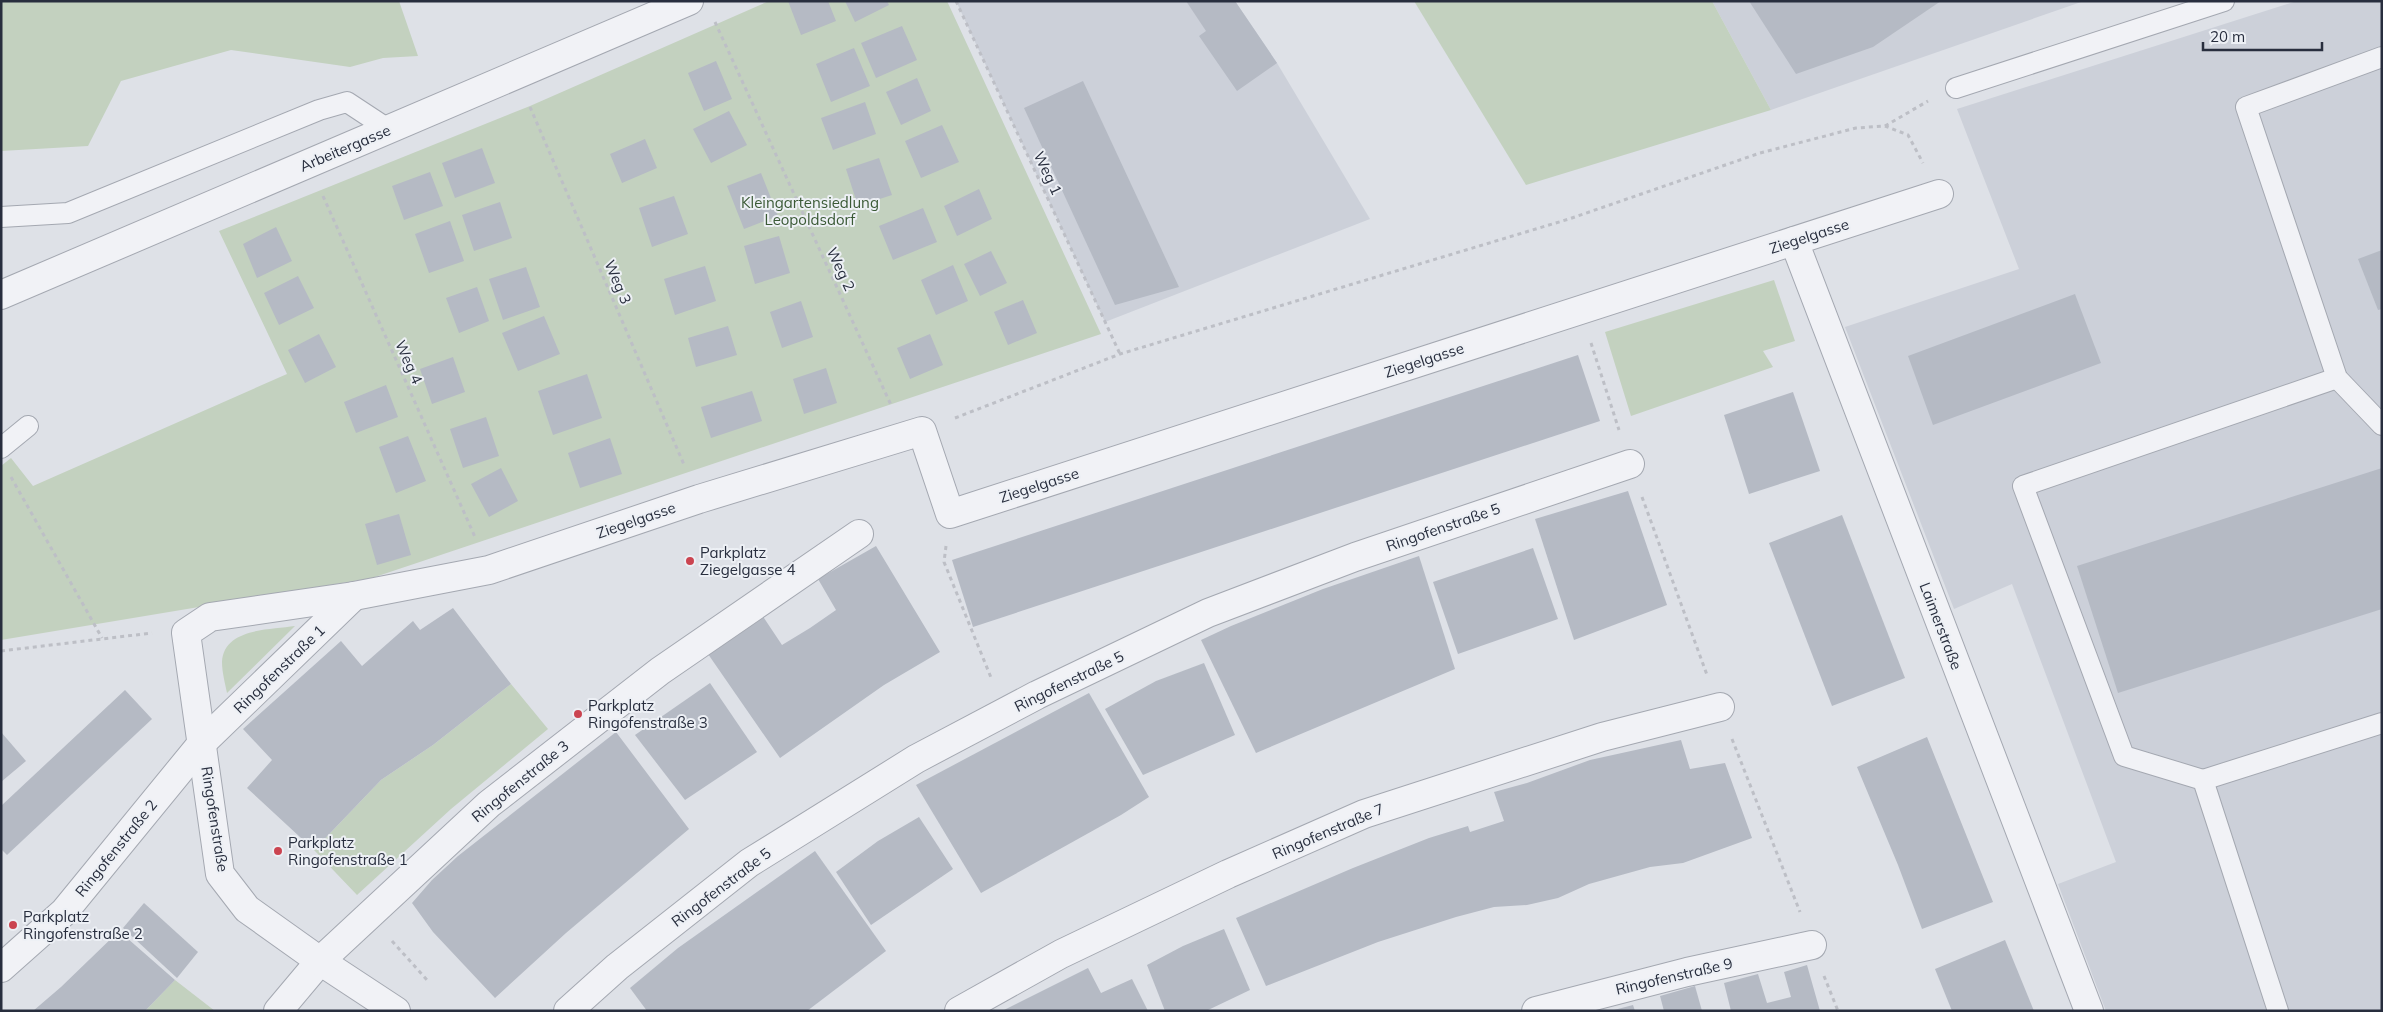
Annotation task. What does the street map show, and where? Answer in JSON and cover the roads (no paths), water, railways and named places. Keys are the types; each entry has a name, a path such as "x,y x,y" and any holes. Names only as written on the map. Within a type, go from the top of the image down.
{"street":[{"name":"Arbeitergasse","path":"1,295 689,1"},
{"name":"Ziegelgasse","path":"186,633 210,617 354,596 489,570 699,499 914,434 950,514 1939,194"},
{"name":"Laimerstraße","path":"1794,241 2089,1011"},
{"name":"Ringofenstraße 5","path":"568,1011 617,967 749,863 916,759 1005,712 1208,613 1355,556 1630,464"},
{"name":"Ringofenstraße 3","path":"278,1011 320,961 368,914 489,804 660,671 859,534"},
{"name":"Ringofenstraße 1","path":"203,742 354,596"},
{"name":"Ringofenstraße","path":"186,633 203,742 220,874 247,909 320,961 396,1011"},
{"name":"Ringofenstraße 7","path":"959,1011 1061,954 1228,874 1364,814 1464,780 1602,738 1720,707"},
{"name":"Ringofenstraße 2","path":"1,968 64,912 203,742"},
{"name":"Ringofenstraße 9","path":"1536,1011 1687,972 1812,945"}],"lane":[{"path":"1956,88 2224,1"},
{"path":"2382,57 2246,107 2337,378 2382,425"},
{"path":"1,217 68,213 319,110 347,102 388,129"},
{"path":"2337,378 2023,486 2124,756 2203,780 2382,723"},
{"path":"1,448 28,426"},
{"path":"2203,780 2278,1011"}],"place":[{"name":"Parkplatz Ziegelgasse 4","path":"690,561"},
{"name":"Parkplatz Ringofenstraße 3","path":"578,714"},
{"name":"Parkplatz Ringofenstraße 1","path":"278,851"},
{"name":"Parkplatz Ringofenstraße 2","path":"13,925"}],"park label":[{"name":"Kleingartensiedlung Leopoldsdorf","path":"810,210"}]}
